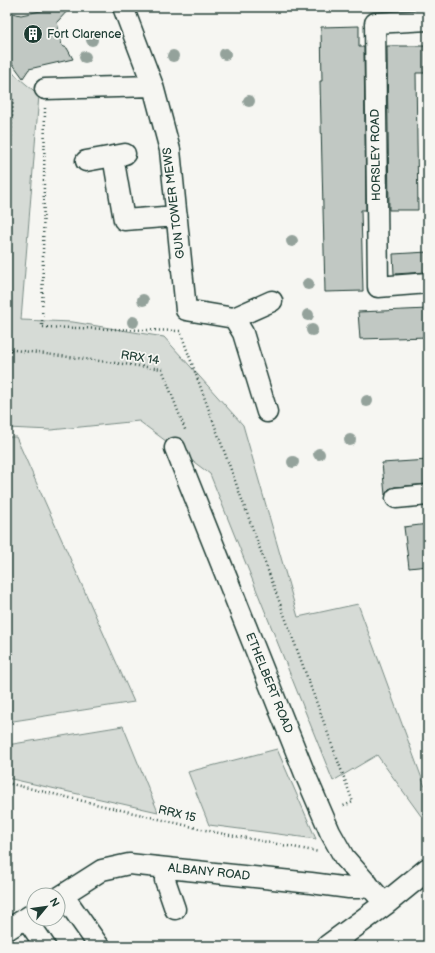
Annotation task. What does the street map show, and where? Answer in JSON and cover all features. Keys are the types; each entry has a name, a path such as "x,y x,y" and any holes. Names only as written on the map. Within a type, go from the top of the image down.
{"main road":[{"path":"328,946 385,904 428,869"}],"street":[{"name":"GUN TOWER MEWS","path":"124,7 153,86 170,150 186,310 234,318"},
{"name":"HORSLEY ROAD","path":"428,20 375,23 378,287 428,283"},
{"path":"45,88 153,86"},
{"path":"86,161 120,155 124,220 177,216"},
{"path":"267,412 243,333 234,318 272,300"},
{"name":"ETHELBERT ROAD","path":"181,441 305,774 330,832 344,857 385,904"},
{"path":"396,498 428,495"},
{"name":"ALBANY ROAD","path":"66,893 102,870 129,864 349,888 359,888 368,884"},
{"path":"167,868 165,880 175,909"},
{"path":"66,903 99,946"},
{"path":"7,930 26,918"},
{"path":"36,927 45,946"}],"path":[{"path":"7,94 13,100 7,210"},
{"name":"RRX 14","path":"7,349 162,369 181,441"},
{"name":"RRX 15","path":"7,783 214,832 344,857"}],"shaded area":[{"path":"7,68 39,95 21,320 73,322 164,337 243,425 298,617 358,604 428,795 428,812 421,816 377,755 333,781 210,474 139,421 51,430 7,428"},
{"path":"7,437 16,437 134,702 7,722"},
{"path":"123,726 158,812 7,778 7,745"},
{"path":"277,749 316,839 209,825 188,772"}],"building":[{"name":"Fort Clarence","path":"60,7 71,7 57,22 62,46 67,48 73,59 29,69 23,78 7,56 7,12 21,15"},
{"path":"359,26 359,47 364,47 366,210 361,210 363,291 325,292 320,81 322,81 321,27"},
{"path":"387,46 428,46 428,73 416,73 418,210 389,210"},
{"path":"428,252 428,272 394,274 393,254"},
{"path":"428,309 428,337 360,339 358,312"},
{"path":"428,460 428,484 395,487 389,489 385,495 382,463"},
{"path":"428,524 428,566 409,568 404,527"}],"place":[{"name":"Fort Clarence","path":"33,34"}]}
